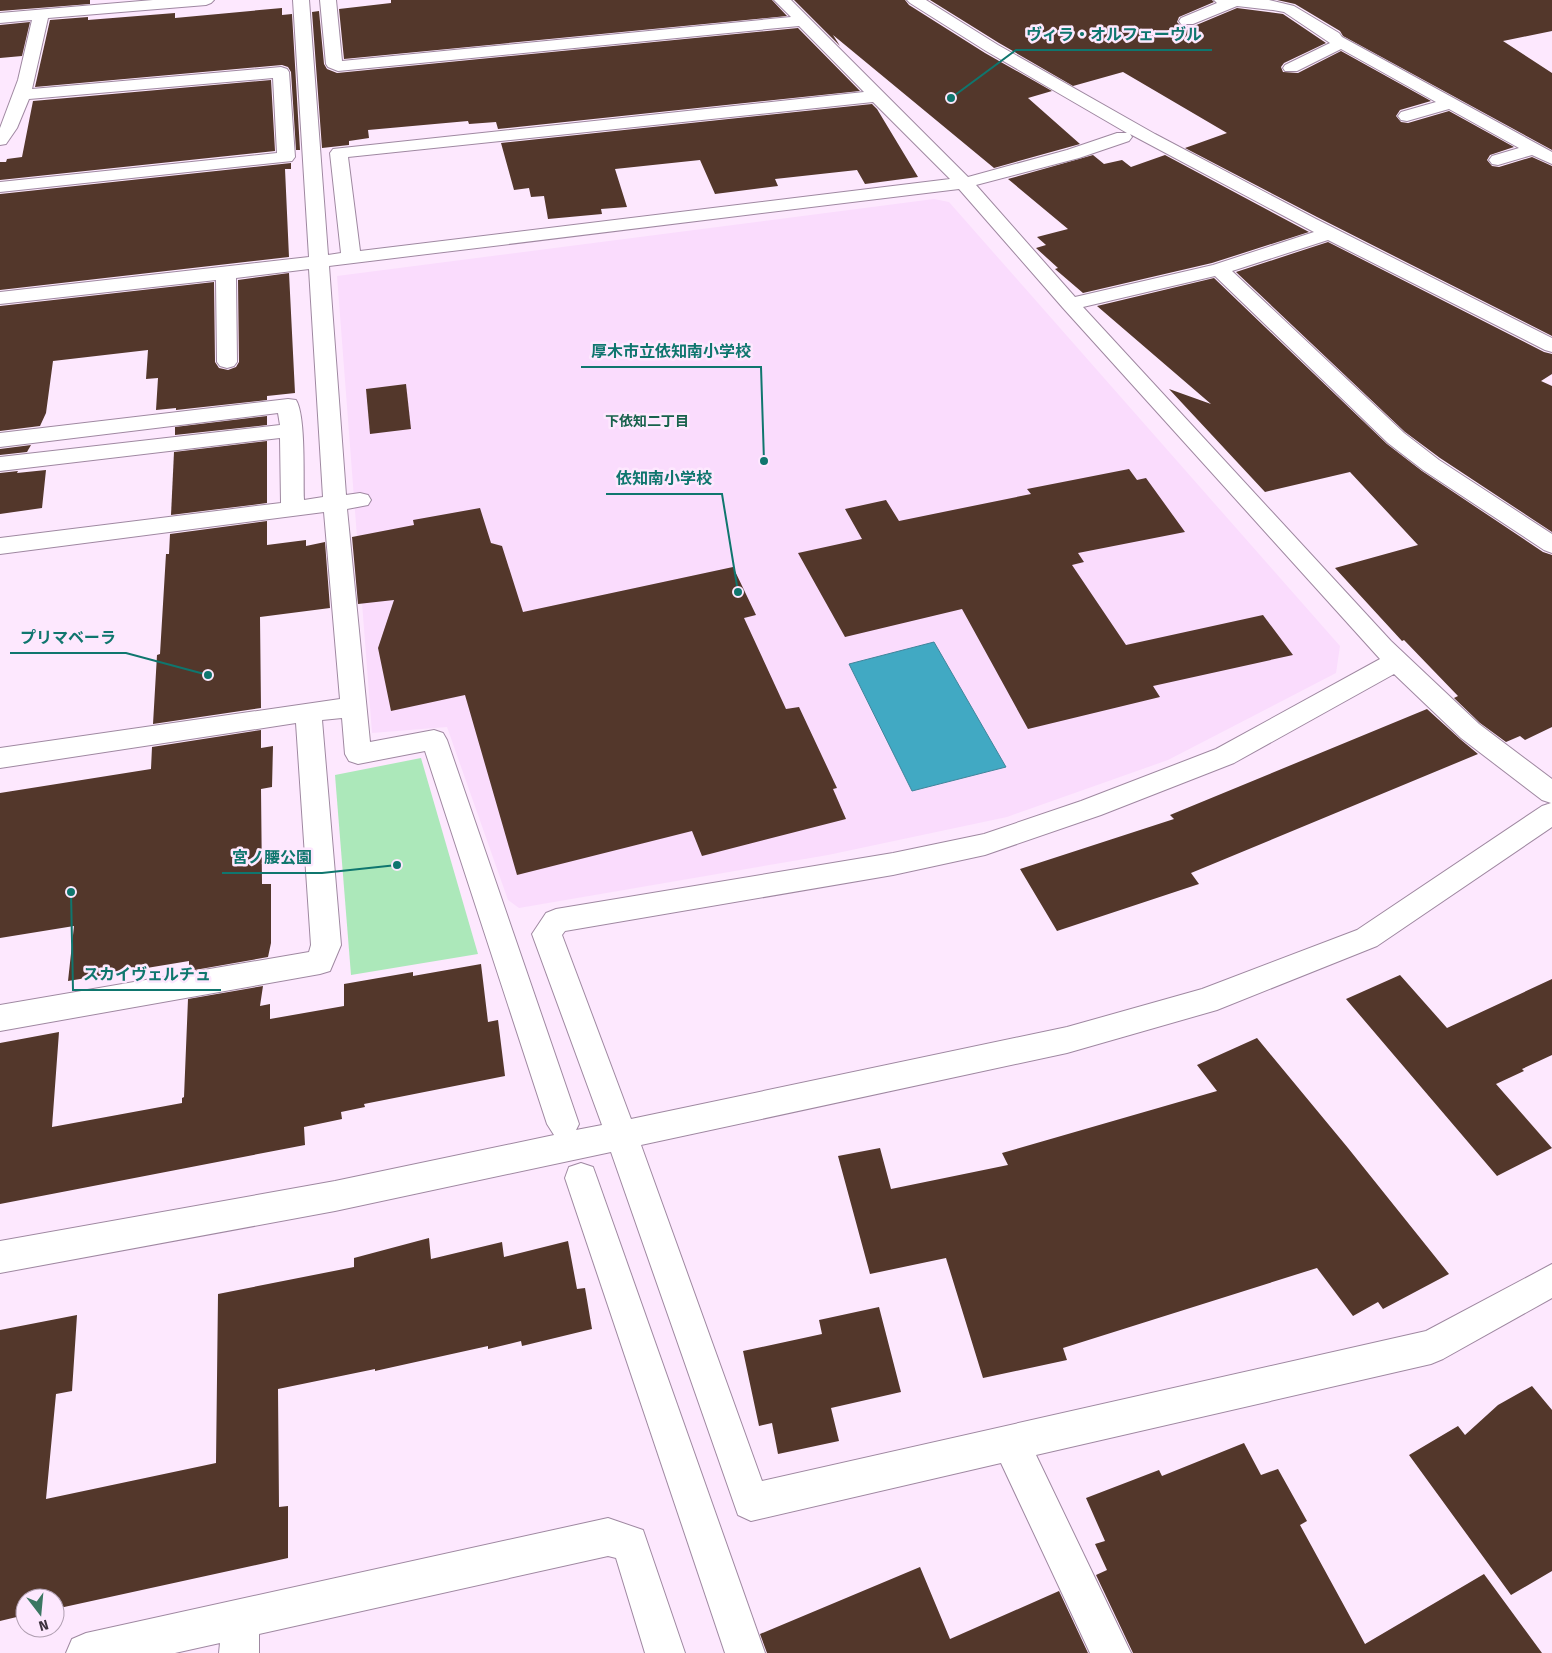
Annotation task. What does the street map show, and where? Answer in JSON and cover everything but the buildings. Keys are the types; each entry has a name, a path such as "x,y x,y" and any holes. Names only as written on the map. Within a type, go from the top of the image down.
{"street":[{"path":"0,18 206,0"},
{"path":"302,0 317,262 347,502 354,707 358,754 434,740 562,1124"},
{"path":"328,0 334,64 338,66 803,21"},
{"path":"782,0 964,183 1070,304 1382,647 1470,731 1552,793"},
{"path":"915,0 1087,104 1330,233 1552,346"},
{"path":"1188,20 1228,1 1273,4 1288,9 1342,43 1552,159"},
{"path":"0,140 6,133 22,95 42,14"},
{"path":"1291,68 1342,43"},
{"path":"0,187 286,157 281,72 22,95"},
{"path":"351,258 339,153 878,96"},
{"path":"1407,116 1451,103"},
{"path":"0,298 226,273 964,183 1073,154 1123,137"},
{"path":"1498,160 1533,149"},
{"path":"1070,304 1219,269 1330,233"},
{"path":"1219,269 1396,438 1432,465 1552,545"},
{"path":"226,273 228,362"},
{"path":"0,440 288,405 291,430 293,508"},
{"path":"0,464 291,430"},
{"path":"0,546 347,502"},
{"path":"1397,661 1225,756 1091,808 985,844 893,864 556,921 547,934 751,1502 1431,1347 1552,1280"},
{"path":"0,758 308,712 354,707"},
{"path":"0,1018 320,962 326,945 308,712"},
{"path":"0,1257 334,1196 1067,1040 1206,1001 1367,938 1552,813"},
{"path":"581,1178 745,1653"},
{"path":"1011,1443 1111,1653"},
{"path":"86,1653 239,1636 608,1537 630,1543 665,1653"}],"shaded area":[{"path":"934,199 949,202 1340,646 1336,673 1168,760 1007,817 828,855 519,908 508,900 447,727 372,733 337,276"}],"green space":[{"path":"421,758 478,954 351,975 335,775"}],"water":[{"path":"934,642 1006,767 912,791 849,664"}],"place":[{"name":"ヴィラ・オルフェーヴル","path":"951,98"},
{"name":"厚木市立依知南小学校","path":"764,461"},
{"name":"依知南小学校","path":"738,592"},
{"name":"プリマベーラ","path":"208,675"},
{"name":"宮ノ腰公園","path":"397,865"},
{"name":"スカイヴェルチュ","path":"71,892"}],"district":[{"name":"下依知二丁目","path":"647,421"}]}
